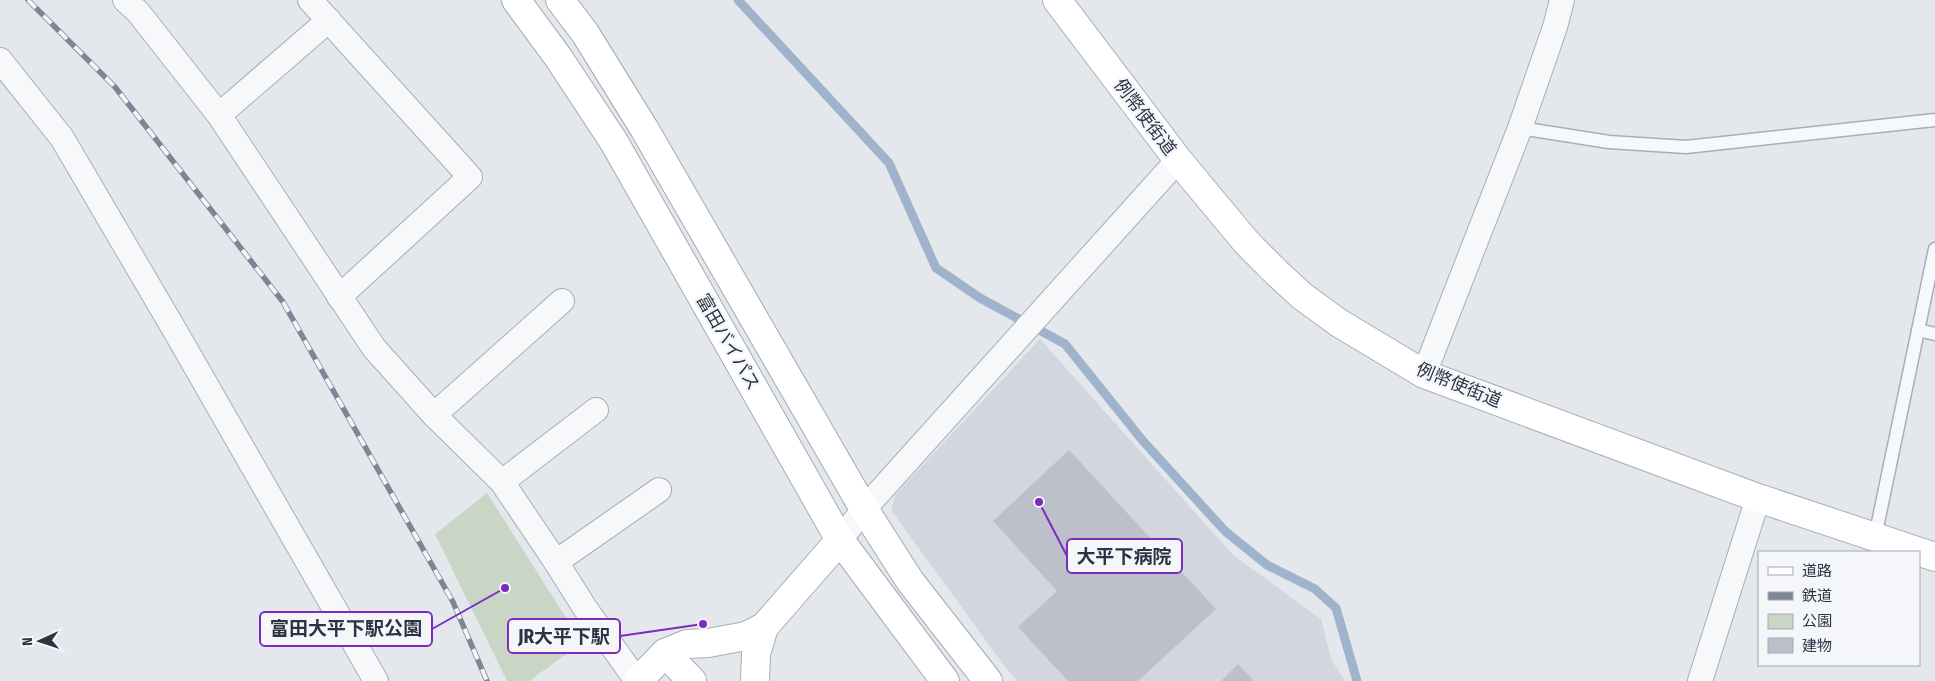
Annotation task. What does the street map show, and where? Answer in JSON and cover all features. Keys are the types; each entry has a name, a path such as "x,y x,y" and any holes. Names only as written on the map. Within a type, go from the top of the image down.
{"main road":[{"name":"富田バイパス","path":"516,0 558,57 614,142 840,540 945,681"},
{"name":"富田バイパス","path":"560,0 586,33 645,130 864,509 910,581 988,681"},
{"name":"例幣使街道","path":"1057,0 1178,160 1247,243 1296,290 1339,323 1424,374 1758,498 1917,551"},
{"path":"638,681 665,654 687,644 746,636 764,627 840,540"},
{"name":"例幣使街道","path":"1920,552 1935,557"},
{"path":"755,681 756,654 764,627"},
{"path":"665,654 692,681"}],"street":[{"path":"126,0 138,12 219,115 374,348 434,415 502,482 585,608 638,681"},
{"path":"310,0 470,177 339,297"},
{"path":"1424,374 1520,128 1555,27 1562,0"},
{"path":"219,115 329,20"},
{"path":"0,60 62,138 376,681"},
{"path":"840,540 864,509 1178,160"},
{"path":"434,415 562,301"},
{"path":"502,482 596,410"},
{"path":"556,562 659,490"},
{"path":"1700,681 1758,498"}],"lane":[{"path":"1520,128 1609,142 1686,147 1935,120"},
{"path":"1876,537 1935,249"},
{"path":"1918,330 1935,334"}],"shaded area":[{"path":"1040,339 1233,555 1321,619 1331,659 1345,681 1017,681 891,510 896,494"}],"green space":[{"path":"487,493 582,643 529,681 507,681 435,534"}],"building":[{"path":"1069,450 1216,609 1138,681 1068,681 1018,627 1057,591 993,521"},
{"path":"1238,664 1254,681 1221,681"}],"waterway":[{"path":"738,0 889,163 936,268 980,298 1065,344 1143,441 1225,531 1267,565 1315,589 1336,608 1357,681"}],"railway":[{"path":"28,0 115,87 283,302 453,602 487,681"}],"place":[{"name":"大平下病院","path":"1039,502"},
{"name":"富田大平下駅公園","path":"505,588"},
{"name":"JR大平下駅","path":"703,624"}]}
